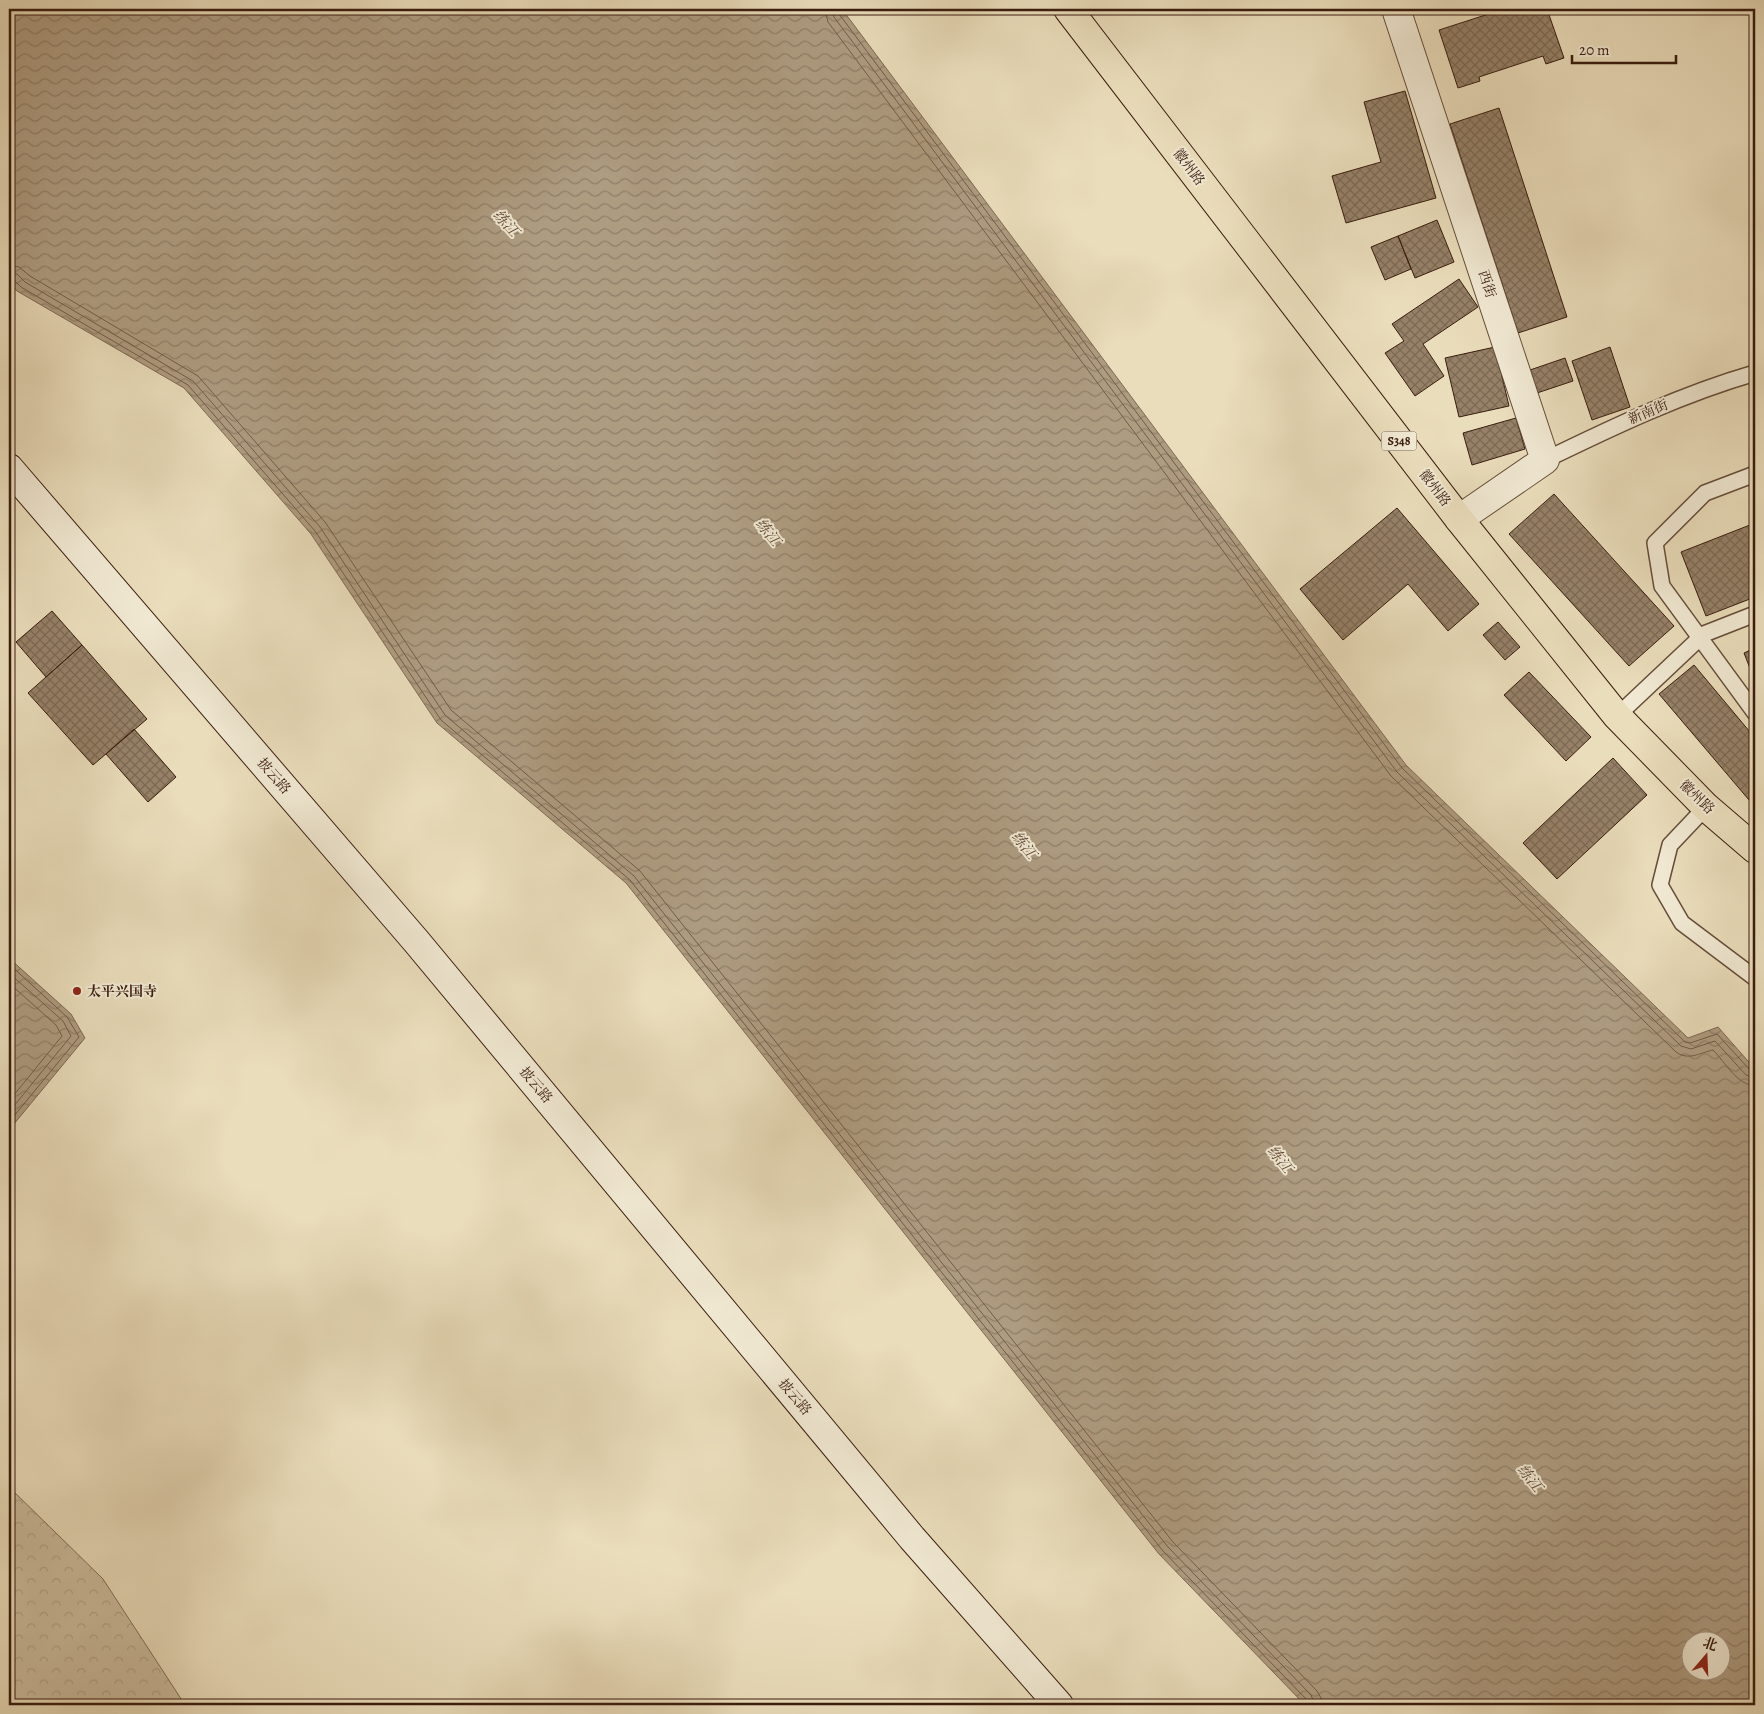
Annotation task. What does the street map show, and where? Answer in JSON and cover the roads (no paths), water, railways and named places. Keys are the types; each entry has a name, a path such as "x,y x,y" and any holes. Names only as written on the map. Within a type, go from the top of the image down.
{"main road":[{"name":"徽州路","path":"1068,9 1458,519 1617,716 1706,807 1755,849"}],"street":[{"name":"西街","path":"1396,9 1544,460"},
{"path":"1458,519 1544,460"},
{"name":"披云路","path":"9,468 410,933 912,1538 1059,1705"}],"lane":[{"name":"新南街","path":"1544,460 1610,428 1678,399 1755,373"},
{"path":"1755,474 1705,492 1655,543 1662,586 1755,713"},
{"path":"1617,716 1704,634 1755,614"},
{"path":"1706,807 1670,845 1660,884 1682,923 1755,978"}],"water":[{"name":"练江","path":"9,9 842,9 1406,765 1688,1038 1718,1027 1755,1069 1755,1705 1305,1705 1159,1554 626,883 437,723 311,534 184,388 17,291 9,282"},
{"path":"9,958 71,1014 85,1038 9,1130"}],"place":[{"name":"太平兴国寺","path":"77,991"}]}
